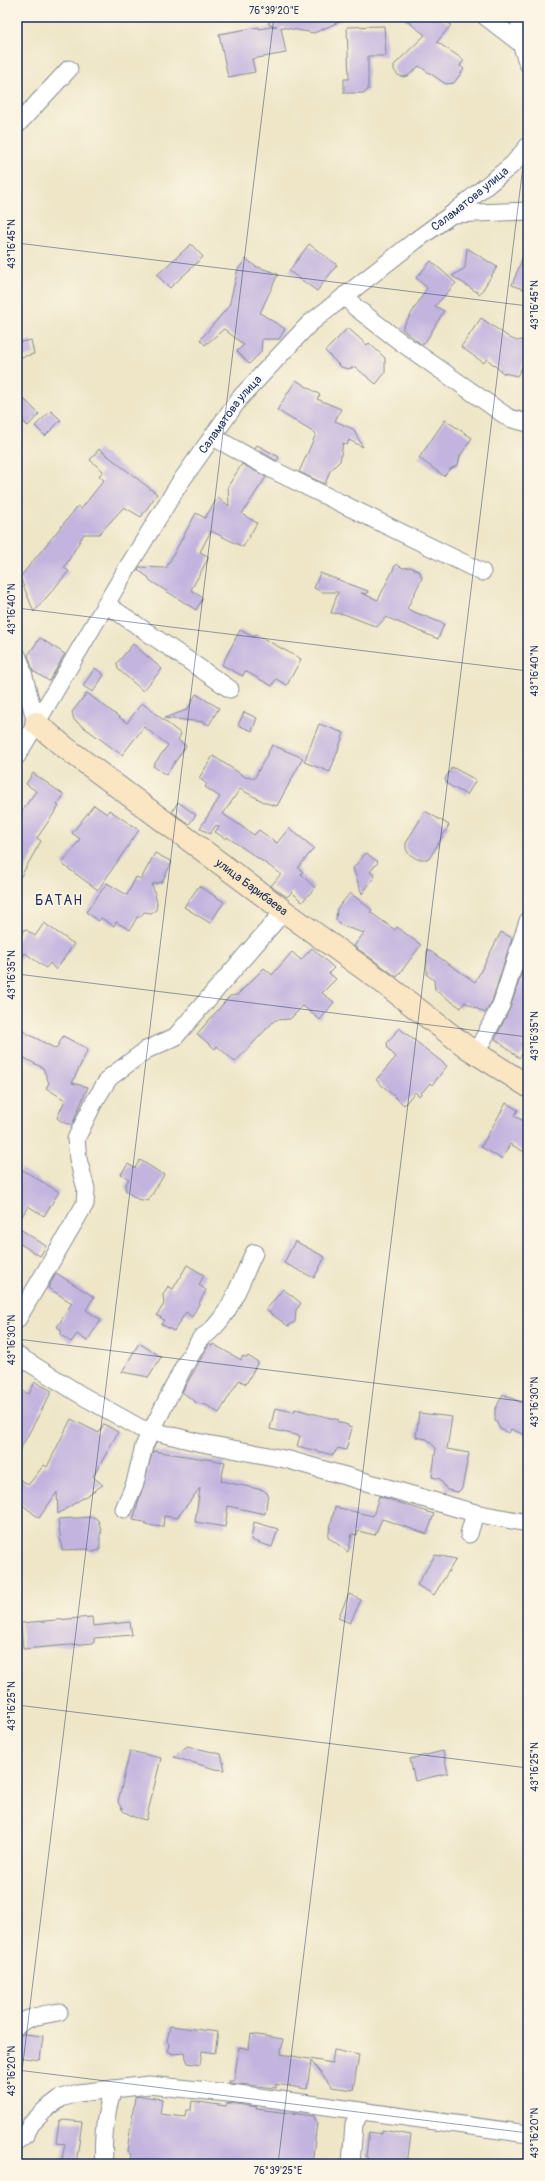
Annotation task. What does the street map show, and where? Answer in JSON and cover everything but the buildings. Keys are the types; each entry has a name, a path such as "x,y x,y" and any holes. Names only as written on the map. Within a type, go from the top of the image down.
{"street":[{"path":"486,17 520,43"},
{"path":"521,17 519,27 520,43 528,64"},
{"path":"17,125 69,69"},
{"name":"Саламатова улица","path":"17,756 106,604 180,484 239,399 260,375 310,324 345,295 452,214 513,164 528,146"},
{"path":"452,214 528,211"},
{"path":"345,295 355,307 398,340 508,418 528,423"},
{"path":"213,437 275,471 482,572"},
{"path":"106,604 230,689"},
{"path":"17,655 36,723"},
{"name":"улица Барибаева","path":"36,723 62,745 476,1053 528,1086"},
{"path":"17,1320 85,1204 86,1189 78,1158 76,1139 94,1102 109,1078 146,1050 175,1036 284,911"},
{"path":"476,1053 501,1005 528,921"},
{"path":"124,1509 135,1483 144,1446 200,1338 210,1333 225,1314 254,1253"},
{"path":"17,1355 81,1395 140,1428 289,1460 475,1513 528,1523"},
{"path":"469,1534 475,1513"},
{"path":"17,2026 22,2021 36,2016 58,2012"},
{"path":"17,2141 26,2134 31,2124 46,2109 61,2098 78,2093 149,2085 361,2111 528,2134"},
{"path":"104,2164 102,2140 108,2103 113,2089"},
{"path":"351,2164 354,2124 361,2111"}],"district":[{"name":"БАТАН","path":"59,900"}]}
